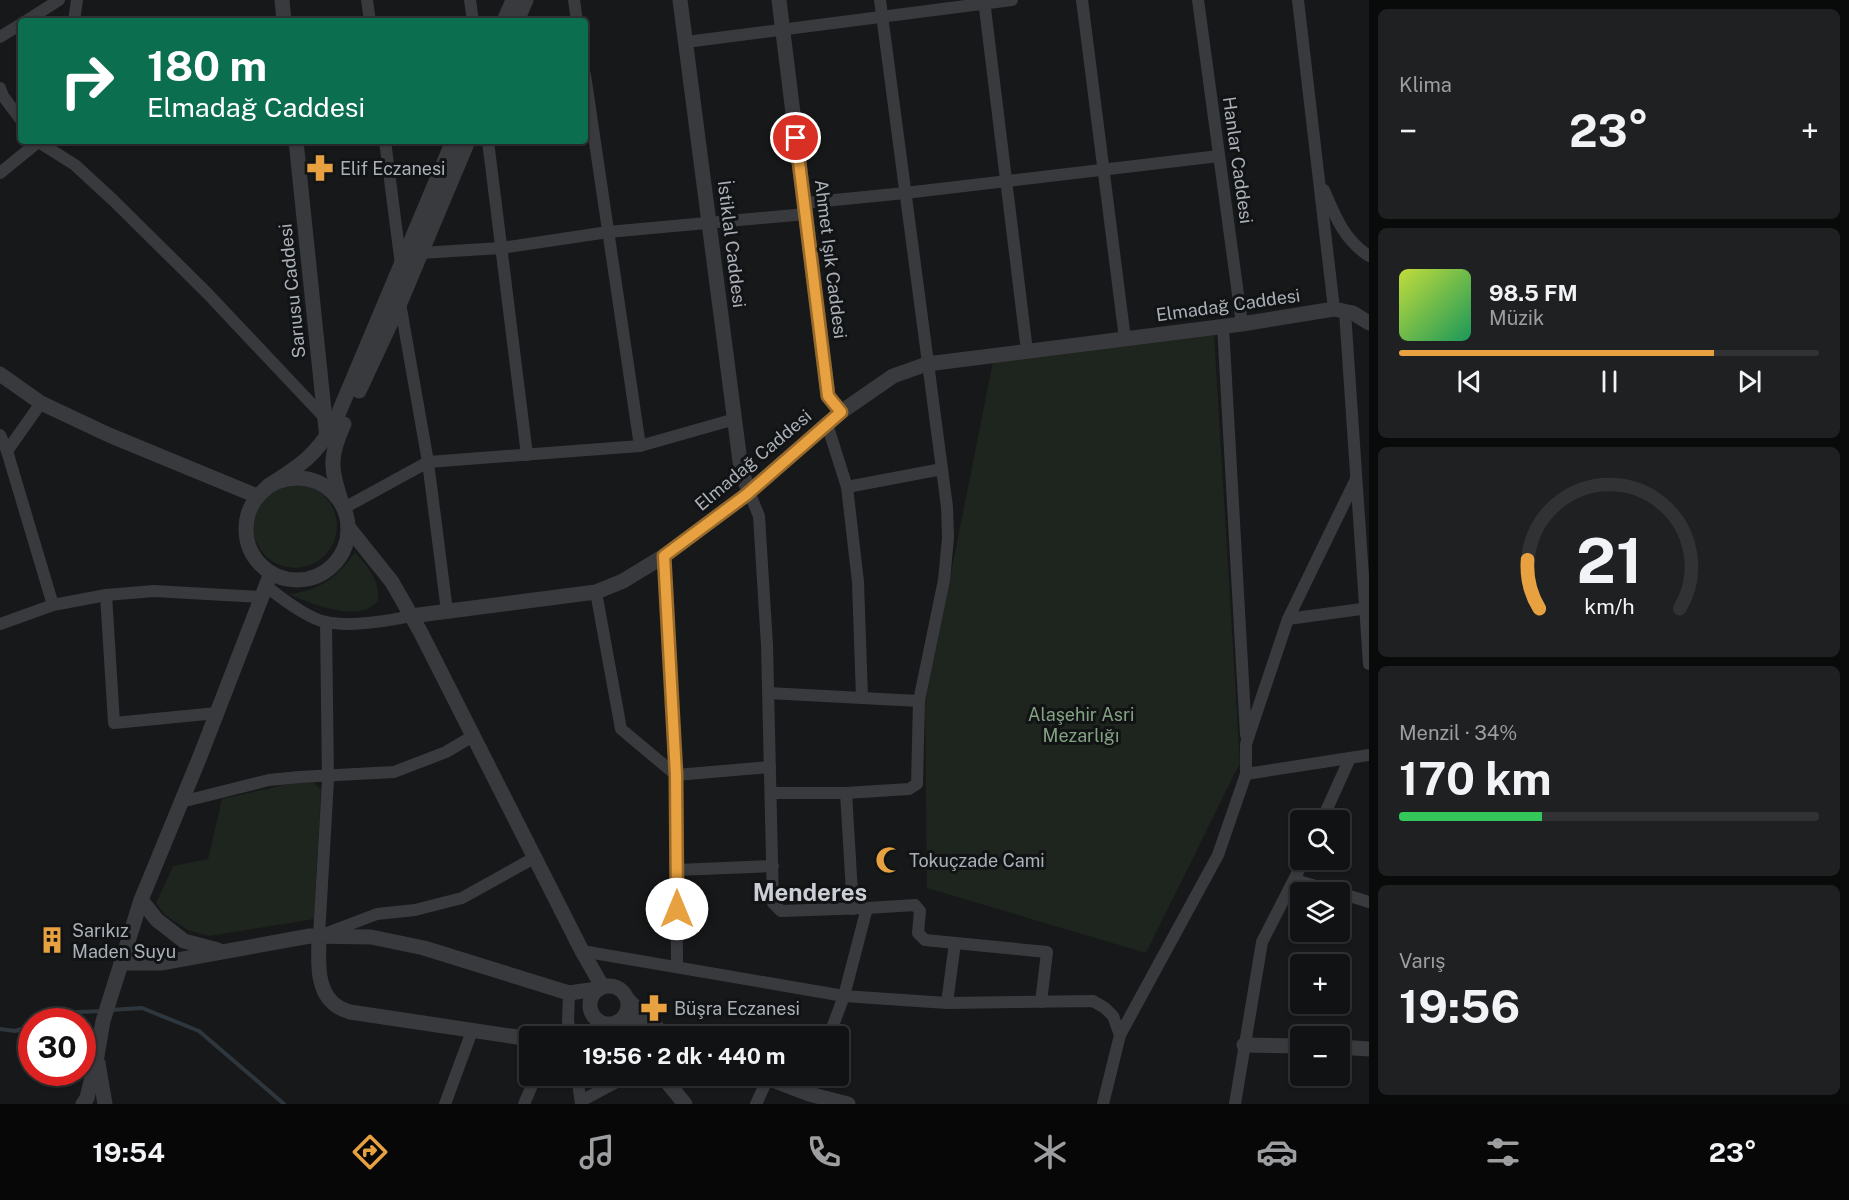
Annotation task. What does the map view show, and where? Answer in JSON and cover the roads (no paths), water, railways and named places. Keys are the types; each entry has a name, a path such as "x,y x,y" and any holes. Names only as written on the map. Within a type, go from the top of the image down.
{"street":[{"path":"31,18 59,0"},
{"path":"74,18 77,0"},
{"path":"282,0 284,18"},
{"path":"367,0 370,18"},
{"path":"470,0 473,18"},
{"path":"505,18 513,0"},
{"path":"518,18 526,0"},
{"path":"574,0 577,18"},
{"name":"İstiklal Caddesi","path":"680,0 741,469 749,492"},
{"name":"Ahmet Işık Caddesi","path":"779,0 828,396 841,412"},
{"path":"771,793 846,793 909,789 917,784 919,701 945,570 948,538 947,507 879,0"},
{"path":"686,42 1012,0"},
{"path":"1082,0 1125,339"},
{"name":"Hanlar Caddesi","path":"1198,0 1242,324"},
{"path":"1298,0 1318,178 1340,310 1367,608 1369,664"},
{"path":"984,2 1027,351"},
{"path":"0,38 18,26"},
{"path":"0,88 3,96 18,116"},
{"path":"588,95 640,447"},
{"path":"0,173 34,144"},
{"path":"43,144 75,165 114,201 208,294 324,417"},
{"name":"Sarıusu Caddesi","path":"296,144 324,417 333,477 343,506"},
{"path":"385,144 401,266"},
{"path":"411,616 362,622 326,622 292,606 266,585 258,562 249,546 246,529 248,511 262,491 308,461 327,438 452,144"},
{"path":"331,459 339,435 400,303 467,144"},
{"path":"488,144 527,455"},
{"path":"421,253 501,248 905,193 1219,156"},
{"path":"1318,178 1341,228 1355,247 1369,256"},
{"path":"400,303 428,462 447,611"},
{"path":"1340,310 1353,313 1369,323"},
{"name":"Elmadağ Caddesi","path":"411,616 596,592 623,581 664,556 749,492 841,412 893,376 927,364 1340,310"},
{"path":"1103,1104 1120,1035 1218,855 1246,774 1223,326"},
{"path":"0,374 41,403 109,435 262,491 284,479 300,477 317,481 332,491 343,506 348,527 346,543 340,556 330,568 316,576 302,580 286,579 266,585 106,595 53,605 0,624"},
{"path":"7,451 41,403"},
{"path":"343,506 428,462 640,447 735,419"},
{"path":"827,424 847,487 858,582 862,698"},
{"path":"0,436 7,451 53,605"},
{"path":"847,487 942,469"},
{"path":"1246,744 1288,619 1356,478"},
{"path":"749,492 759,516 768,693 773,903 781,911 915,905 920,911 918,933 925,940 1047,952 1041,1002"},
{"path":"348,527 392,582 411,616 600,988"},
{"path":"664,556 676,775 677,967"},
{"path":"83,1104 87,1098 103,1021 141,900 266,585"},
{"path":"596,592 621,729 676,775 770,767"},
{"path":"106,595 114,723 217,713"},
{"path":"1288,619 1367,608"},
{"path":"326,622 328,776 318,970 324,989 332,1003 350,1012 519,1038"},
{"path":"768,693 919,701"},
{"path":"181,802 269,780 394,772 421,763 473,736"},
{"path":"1246,774 1369,755"},
{"path":"1327,810 1350,758"},
{"path":"846,793 853,909"},
{"path":"319,936 377,914 415,910 462,897 534,858"},
{"path":"676,870 773,866"},
{"path":"1235,1104 1262,942 1300,870"},
{"path":"1295,880 1302,882"},
{"path":"1350,896 1369,902"},
{"path":"141,900 157,920 184,941 221,951"},
{"path":"834,1026 844,996 867,908"},
{"path":"121,963 161,963 310,936 371,937 424,948 570,993 609,985 620,989 628,1000 655,1026"},
{"path":"947,1003 955,943"},
{"path":"582,951 844,996 947,1003 1093,1001 1113,1016 1120,1035"},
{"path":"593,1016 590,1011 590,999 600,988"},
{"path":"570,993 593,1016 604,1023 620,1020 638,1026"},
{"path":"569,1026 570,993"},
{"path":"620,1020 627,1013 628,1000"},
{"path":"620,1020 623,1026"},
{"path":"445,1104 472,1031"},
{"path":"1244,1045 1290,1046"},
{"path":"1350,1048 1369,1050"},
{"path":"97,1056 105,1104"},
{"path":"524,1104 532,1086"},
{"path":"578,1086 581,1103 611,1086"},
{"path":"670,1086 685,1104"},
{"path":"756,1104 762,1086"},
{"path":"789,1086 848,1104"},
{"path":"810,1094 813,1086"}],"waterway":[{"path":"110,1010 142,1008 199,1031 284,1104"},
{"path":"96,1011 103,1011"},
{"path":"0,1029 18,1030"}],"place":[{"name":"Elif Eczanesi","path":"320,168"},
{"name":"Tokuçzade Cami","path":"889,860"},
{"name":"Sarıkız Maden Suyu","path":"52,940"},
{"name":"Büşra Eczanesi","path":"654,1008"}],"district":[{"name":"Menderes","path":"810,892"}],"park label":[{"name":"Alaşehir Asri Mezarlığı","path":"1081,724"}]}
